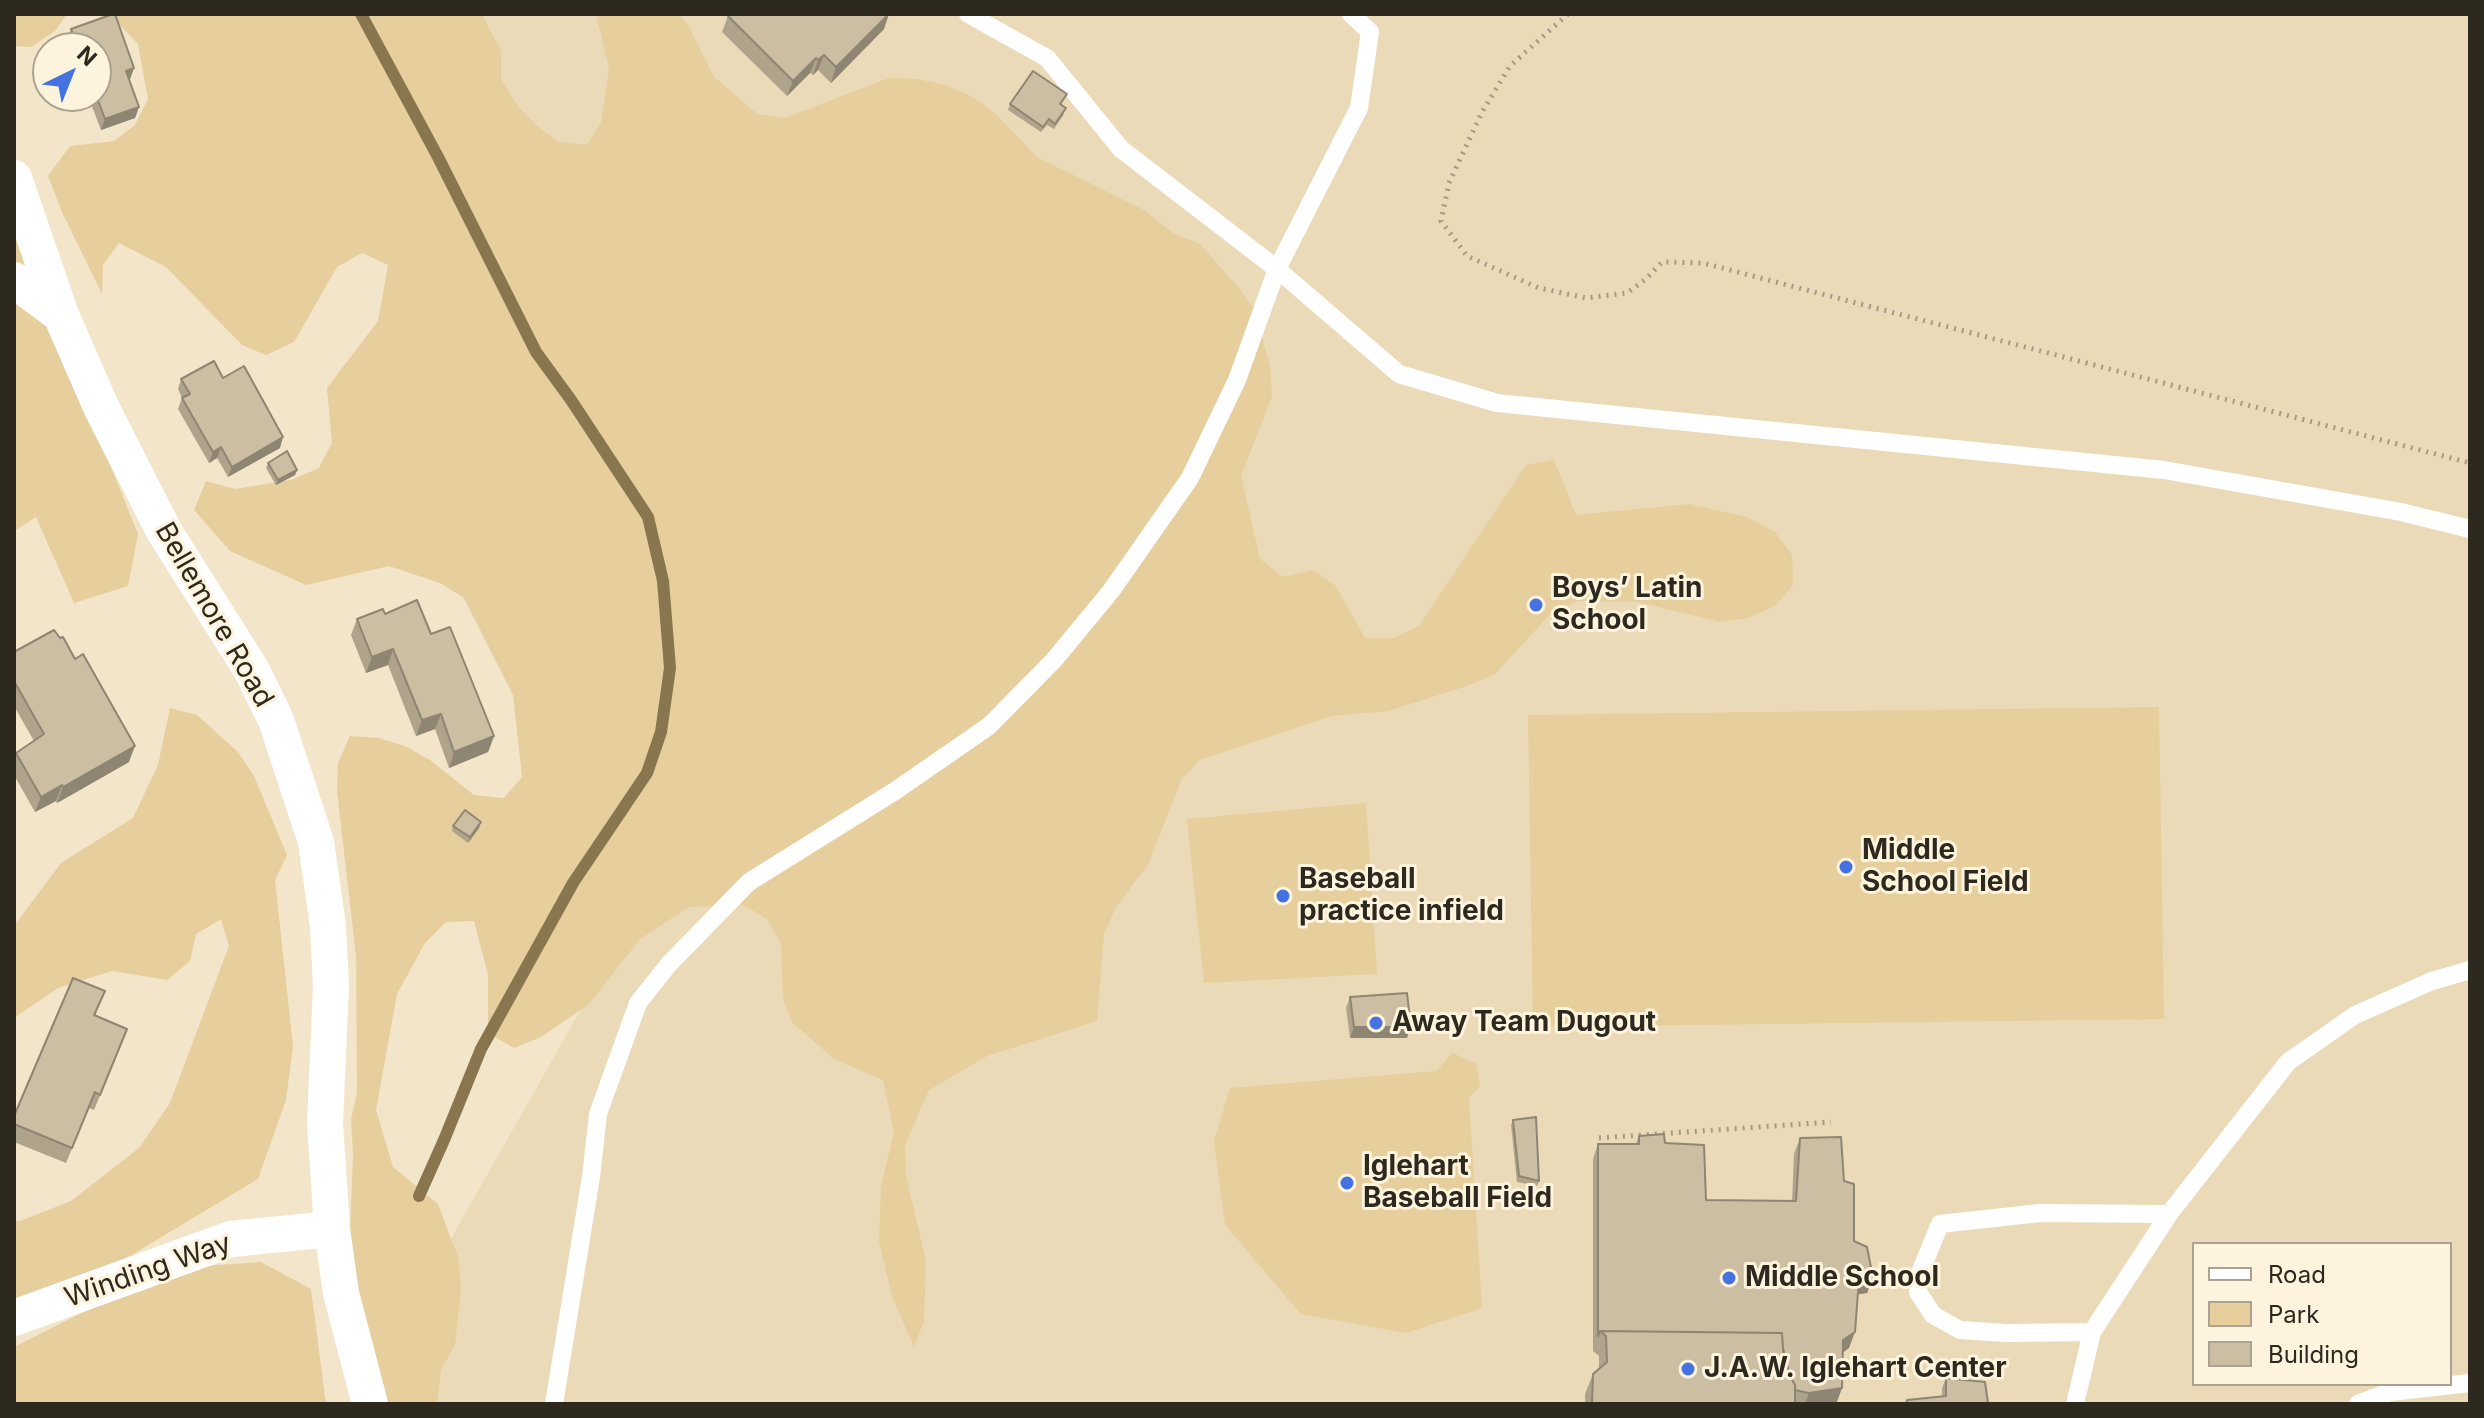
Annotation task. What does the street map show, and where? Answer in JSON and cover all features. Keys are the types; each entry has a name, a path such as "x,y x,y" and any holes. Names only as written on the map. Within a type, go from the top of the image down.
{"street":[{"name":"Bellemore Road","path":"14,178 61,315 101,407 164,531 251,669 276,720 316,842 328,926 331,986 325,1123 332,1229 341,1293 370,1404"},
{"path":"14,280 61,315"},
{"name":"Winding Way","path":"14,1318 231,1239 332,1229"}],"lane":[{"path":"968,14 1047,58 1121,149 1277,269 1399,374 1497,403 2164,470 2401,512 2470,529"},
{"path":"554,1404 591,1177 598,1114 638,1003 669,964 749,882 895,791 989,726 1054,660 1111,591 1190,478 1237,380 1277,269 1359,108 1370,32 1351,14"},
{"path":"2075,1404 2092,1332 2169,1214 2288,1062 2355,1015 2432,981 2470,970"},
{"path":"2092,1332 1960,1330 1933,1315 1918,1292 1919,1275 1940,1224 2040,1213 2169,1214"},
{"path":"2358,1404 2390,1392 2443,1386"}],"path":[{"path":"1568,14 1510,66 1482,112 1449,183 1441,221 1467,256 1539,288 1586,298 1627,293 1662,262 1703,263 2470,463"},
{"path":"1599,1138 1831,1122"}],"shaded area":[{"name":"Boys’ Latin School","path":"308,14 2470,14 2470,1404 416,1404 394,1339 740,729"}],"green space":[{"path":"14,14 67,14 54,32 32,32 31,47 14,46"},
{"path":"109,14 482,14 501,51 501,79 517,105 558,142 587,145 601,123 609,69 596,14 678,14 688,25 714,77 757,114 785,118 889,78 917,79 946,85 971,96 996,114 1037,157 1144,210 1173,233 1200,244 1238,287 1255,310 1270,367 1272,396 1241,476 1260,559 1283,577 1313,570 1336,586 1365,638 1394,638 1419,626 1526,465 1554,460 1576,515 1690,504 1747,517 1775,532 1792,555 1793,585 1775,606 1748,618 1721,622 1637,602 1579,601 1553,611 1495,674 1470,685 1388,711 1332,716 1200,760 1181,780 1149,863 1116,907 1104,934 1097,1021 987,1056 929,1090 905,1145 906,1175 926,1262 924,1321 914,1347 892,1296 879,1242 881,1186 894,1133 883,1080 834,1059 792,1022 783,998 781,943 767,919 744,905 689,907 640,939 588,1005 541,1037 514,1048 488,1033 488,975 474,921 446,922 425,943 397,994 376,1110 393,1167 438,1204 458,1257 461,1288 455,1345 441,1370 437,1404 386,1404 349,1265 353,1153 351,1120 357,1093 356,956 337,791 338,763 350,736 379,738 405,746 430,760 474,795 504,798 522,777 513,695 464,598 440,583 389,566 306,585 230,551 194,510 206,481 235,489 291,480 319,468 332,443 327,388 378,321 388,265 362,253 337,267 294,342 266,355 242,345 166,267 119,243 103,265 102,294 48,176 70,146 114,141 135,125 148,99 138,44"},
{"path":"14,226 138,534 128,586 74,603 36,517 14,531"},
{"name":"Middle School Field","path":"2159,707 2164,1019 1533,1027 1528,715"},
{"path":"170,708 197,715 238,752 254,776 287,855 275,880 293,1046 286,1100 258,1179 90,1280 37,1298 14,1298 14,1221 71,1201 139,1148 170,1103 229,946 221,919 196,934 190,961 167,980 112,971 58,988 14,1018 14,926 61,863 133,818 158,765"},
{"name":"Baseball practice infield","path":"1366,803 1377,974 1204,983 1187,819"},
{"name":"Iglehart Baseball Field","path":"1453,1053 1476,1064 1480,1086 1469,1098 1482,1308 1406,1333 1301,1314 1225,1225 1214,1141 1230,1088 1436,1071"},
{"path":"261,1262 311,1289 327,1404 14,1404 14,1347 149,1279 204,1266"}],"building":[{"path":"115,14 134,68 126,71 139,107 105,119 102,112 112,112 112,32 72,32 71,29"},
{"path":"889,14 836,67 824,55 818,60 816,58 793,81 728,16"},
{"path":"1033,71 1067,94 1060,104 1066,108 1055,124 1049,119 1043,127 1010,104"},
{"path":"214,361 223,378 244,366 283,437 232,467 221,447 213,452 182,398 190,394 181,379"},
{"path":"287,451 297,470 278,480 268,463"},
{"path":"417,600 431,634 450,627 494,736 454,752 441,714 422,720 393,649 372,657 357,619 383,609 385,614"},
{"path":"54,630 60,638 63,637 75,659 83,654 135,746 41,797 16,753 44,734 14,681 14,652"},
{"path":"465,810 481,822 470,837 453,826"},
{"path":"73,978 105,991 94,1015 127,1029 100,1095 95,1092 72,1148 14,1124 14,1116"},
{"path":"1407,993 1411,1027 1354,1027 1350,997"},
{"path":"1536,1117 1539,1181 1519,1176 1513,1120"},
{"name":"Middle School","path":"1664,1134 1665,1143 1704,1145 1706,1200 1796,1201 1800,1138 1841,1137 1844,1181 1854,1184 1854,1241 1867,1247 1873,1278 1859,1279 1855,1332 1843,1340 1842,1388 1809,1393 1795,1390 1782,1333 1600,1331 1598,1336 1598,1144 1639,1144 1639,1136"},
{"name":"J.A.W. Iglehart Center","path":"1600,1331 1782,1333 1784,1365 1795,1385 1795,1404 1592,1404 1593,1374 1607,1362 1606,1336"},
{"path":"1946,1378 1985,1382 1988,1403 1991,1404 1906,1404 1907,1400 1946,1396"}],"waterway":[{"path":"361,14 438,157 536,352 648,517 663,581 670,668 661,732 647,773 573,883 481,1049 419,1196"}],"place":[{"name":"Boys’ Latin School","path":"1536,605"},
{"name":"Middle School Field","path":"1846,867"},
{"name":"Baseball practice infield","path":"1283,896"},
{"name":"Away Team Dugout","path":"1376,1023"},
{"name":"Iglehart Baseball Field","path":"1347,1183"},
{"name":"Middle School","path":"1729,1278"},
{"name":"J.A.W. Iglehart Center","path":"1688,1369"}]}
